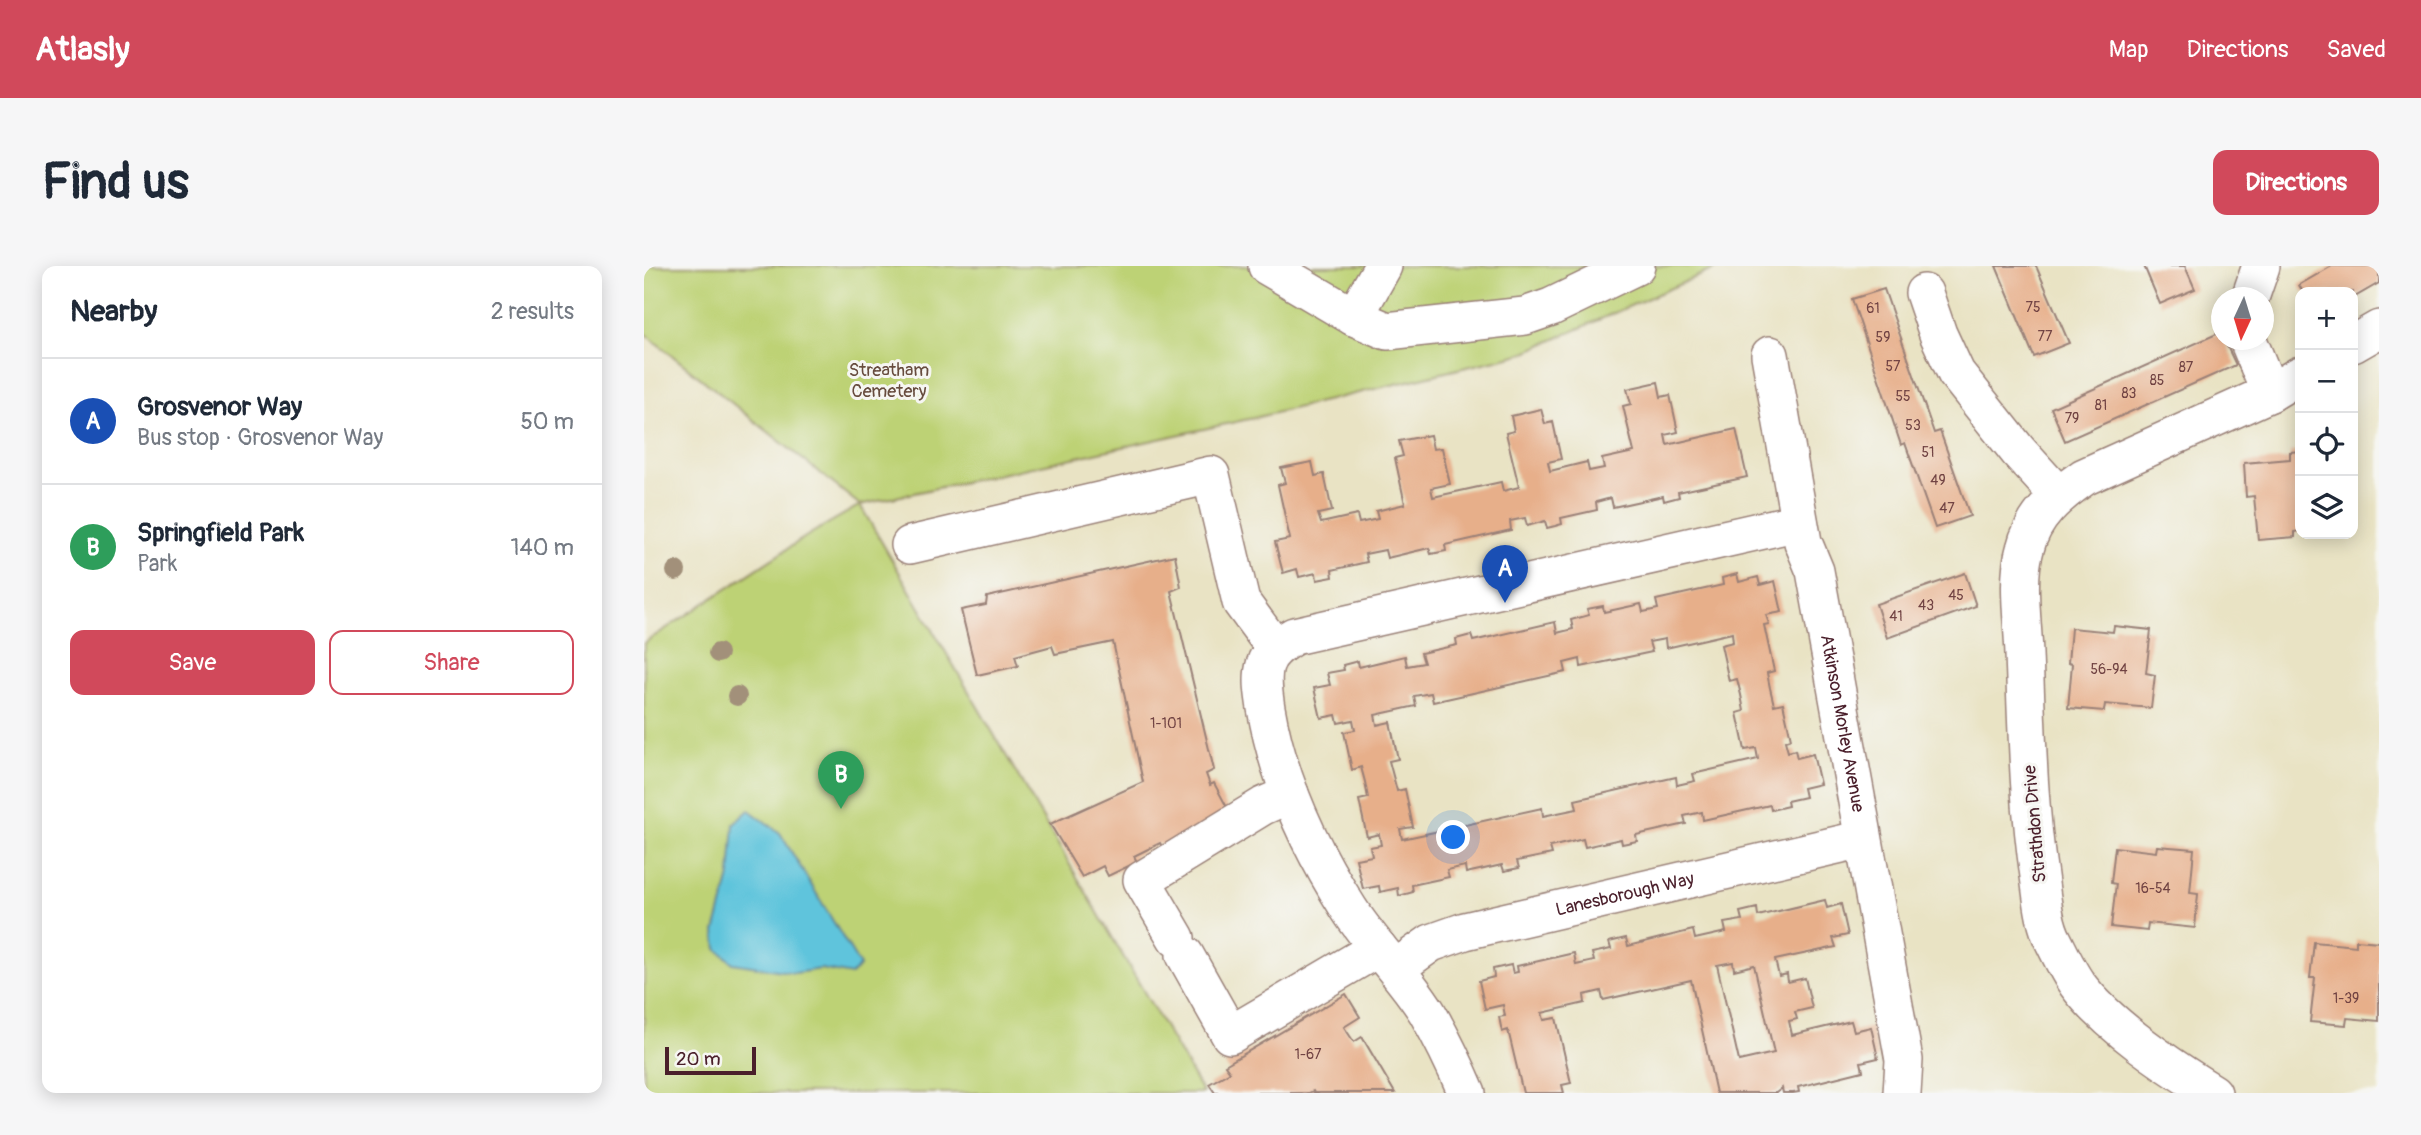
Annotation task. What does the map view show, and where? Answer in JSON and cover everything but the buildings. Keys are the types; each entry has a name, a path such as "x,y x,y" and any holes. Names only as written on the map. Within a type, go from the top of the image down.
{"street":[{"path":"1267,266 1354,317 1387,331 1525,316 1636,266"},
{"path":"1354,317 1383,266"},
{"path":"2254,287 2261,266"},
{"path":"1924,293 1938,334 1956,373 2018,450 2060,494"},
{"path":"2358,341 2379,329"},
{"name":"Strathdon Drive","path":"2213,1093 2164,1063 2099,1008 2077,984 2052,939 2041,894 2034,844 2027,739 2021,563 2031,530 2060,494 2084,477 2285,384 2256,350"},
{"name":"Atkinson Morley Avenue","path":"1770,355 1803,542 1815,571 1903,1060 1902,1093"},
{"path":"909,545 1211,475 1241,601 1275,648"},
{"path":"1467,1093 1426,1010 1350,911 1321,862 1290,794 1268,722 1263,690 1265,665 1275,648 1294,636 1799,522"},
{"name":"Lanesborough Way","path":"1290,794 1263,806 1142,880 1230,1035 1387,958 1465,931 1863,839"}],"green space":[{"name":"Streatham Cemetery","path":"644,266 1721,266 1521,354 1258,417 860,505 644,333"},
{"path":"860,505 1203,1093 644,1093 644,643 810,534"}],"water":[{"path":"749,810 780,833 860,966 851,975 821,969 795,973 733,963 717,949 715,932 730,876 734,824"}],"place":[{"name":"Grosvenor Way","path":"1505,603"},
{"name":"Springfield Park","path":"841,809"}]}
